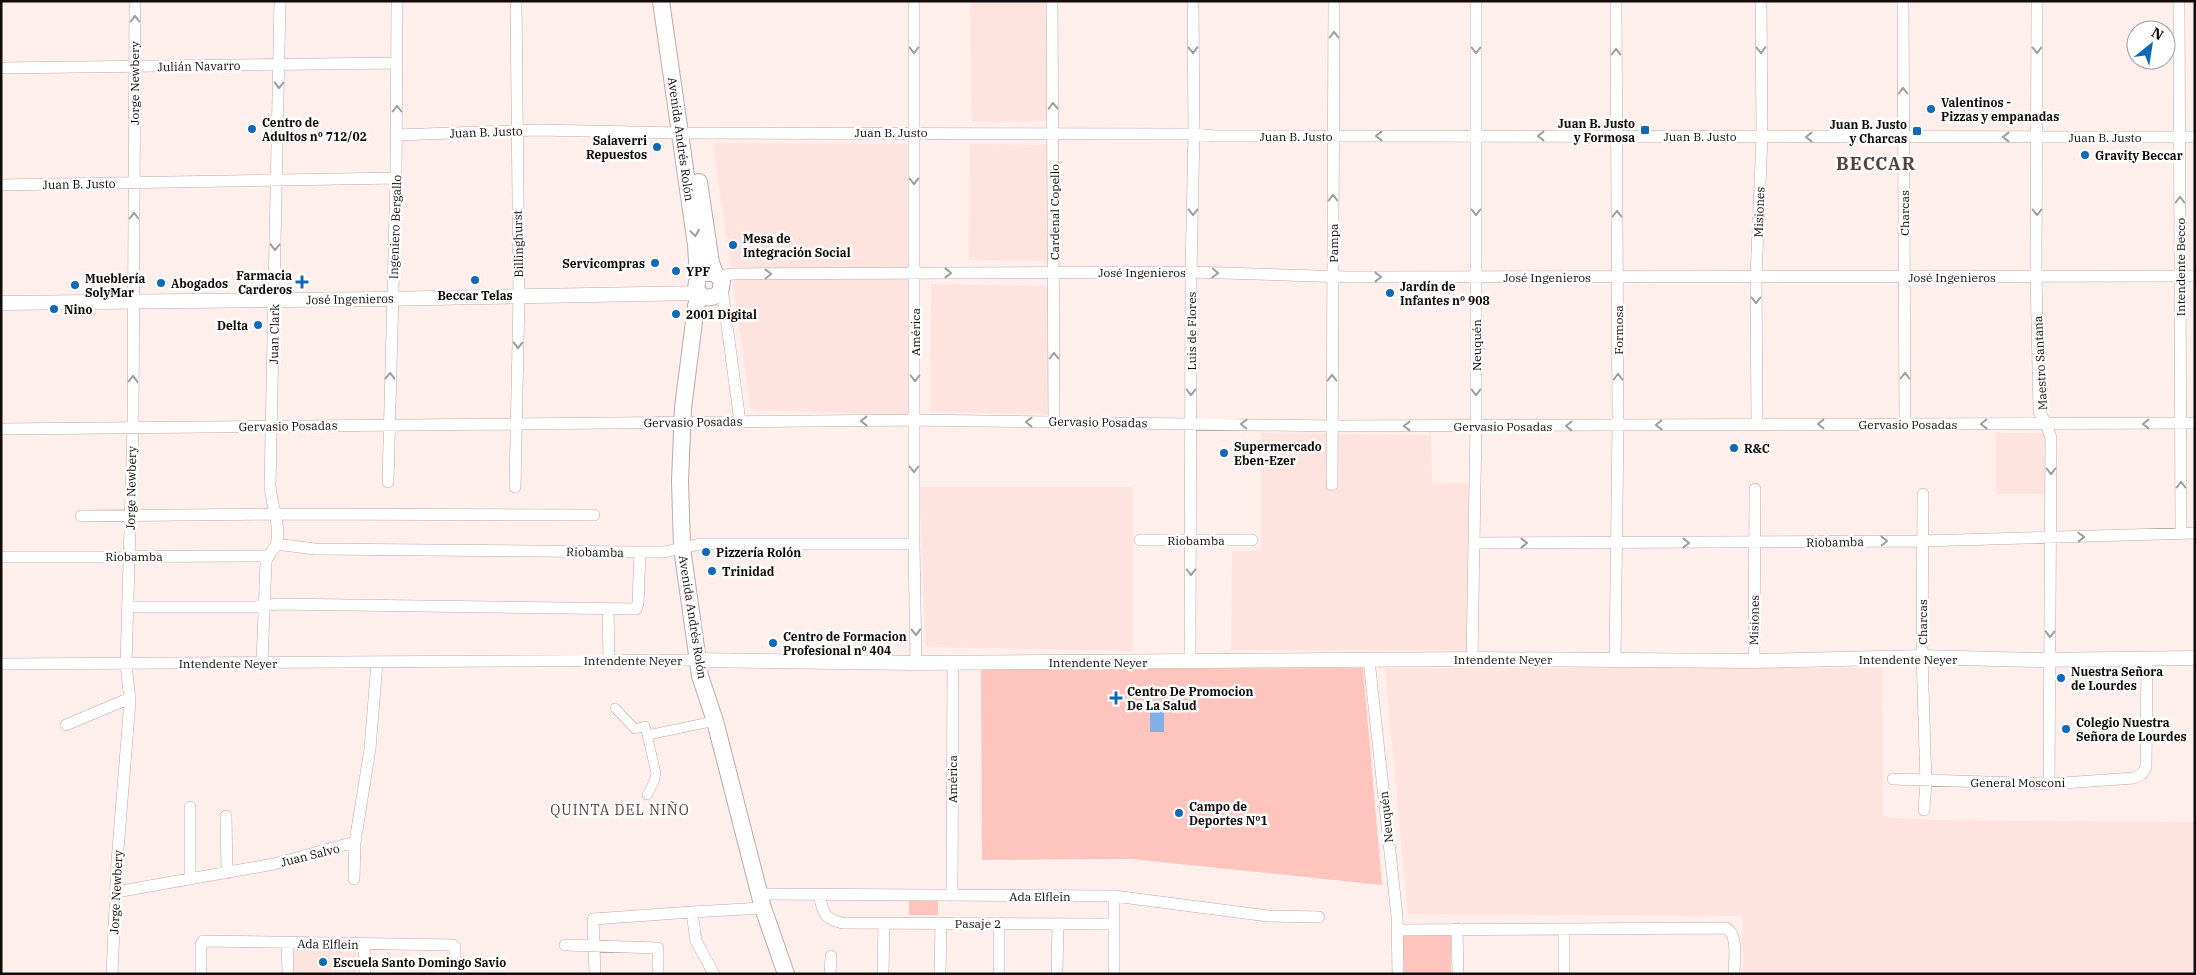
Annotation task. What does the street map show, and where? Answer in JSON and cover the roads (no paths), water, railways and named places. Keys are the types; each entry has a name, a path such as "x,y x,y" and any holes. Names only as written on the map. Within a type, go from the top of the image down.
{"main road":[{"name":"Avenida Andrés Rolón","path":"661,1 711,263 719,279"},
{"name":"Avenida Andrés Rolón","path":"671,1 686,133 700,294 682,422 680,481 682,548 700,676 715,721 761,901 786,974"},
{"path":"703,273 719,279 720,293 714,297 700,294 703,273"}],"street":[{"name":"Jorge Newbery","path":"112,974 130,698 126,664 133,427 135,1"},
{"name":"Juan Clark","path":"276,544 276,514 270,485 280,1"},
{"name":"Ingeniero Bergallo","path":"388,482 396,178 397,1"},
{"name":"Billinghurst","path":"516,1 519,296 516,486"},
{"name":"América","path":"914,1 914,544 916,662"},
{"name":"Cardenal Copello","path":"1052,1 1054,422"},
{"name":"Luis de Flores","path":"1190,661 1194,134 1193,1"},
{"name":"Pampa","path":"1332,485 1334,1"},
{"name":"Neuquén","path":"1472,659 1476,426 1476,1"},
{"name":"Formosa","path":"1614,660 1618,426 1616,1"},
{"name":"Misiones","path":"1757,424 1756,277 1762,137 1761,1"},
{"name":"Charcas","path":"1903,1 1905,425"},
{"name":"Maestro Santana","path":"2037,1 2036,276 2039,412 2046,423 2050,438 2049,784"},
{"name":"Intendente Becco","path":"2179,1 2181,533"},
{"name":"Julián Navarro","path":"1,68 397,63"},
{"name":"Juan B. Justo","path":"396,135 516,131 1333,136 2195,137"},
{"name":"Juan B. Justo","path":"1,185 396,178"},
{"name":"José Ingenieros","path":"719,279 732,274 1054,272 1192,272 1333,277 2195,276"},
{"path":"719,279 740,422"},
{"name":"José Ingenieros","path":"1,302 700,294"},
{"name":"Gervasio Posadas","path":"1,429 914,420 1332,426 2195,424"},
{"name":"Misiones","path":"1754,661 1755,489"},
{"name":"Charcas","path":"1923,494 1922,657 1926,782 1924,810"},
{"path":"81,516 276,514 594,515"},
{"name":"Riobamba","path":"1475,543 1922,541 2195,533"},
{"name":"Riobamba","path":"1140,540 1252,540"},
{"path":"262,663 266,562 276,544"},
{"name":"Riobamba","path":"276,544 315,549 664,552 700,544 914,544"},
{"path":"128,607 254,607 278,604 636,609 638,603 640,552"},
{"name":"Riobamba","path":"1,557 268,556"},
{"path":"608,609 609,659"},
{"name":"Intendente Neyer","path":"1,664 609,659 953,662 1472,659 1754,661 1922,657 2049,660 2195,658"},
{"name":"General Mosconi","path":"1893,779 1926,782 2049,784 2134,778 2142,774 2146,767 2147,659"},
{"name":"Neuquén","path":"1369,660 1397,930 1398,974"},
{"name":"Juan Salvo","path":"116,892 190,877 227,873 340,848 355,842 370,749 377,662"},
{"name":"América","path":"952,896 953,662"},
{"path":"66,724 130,698"},
{"path":"615,708 635,729 645,726 656,773 654,782 647,795"},
{"path":"648,735 715,721"},
{"path":"190,807 190,877"},
{"path":"226,816 227,873"},
{"path":"354,879 355,842"},
{"name":"Ada Elflein","path":"595,947 592,922 595,918 692,912 761,901 819,895 1114,896 1268,916 1318,917"},
{"name":"Pasaje 2","path":"819,895 826,917 842,923 1114,924"},
{"path":"1114,896 1114,974"},
{"path":"692,912 696,941 714,974"},
{"path":"940,974 941,923"},
{"path":"999,923 999,974"},
{"path":"883,974 884,924"},
{"path":"1058,924 1058,974"},
{"path":"1564,928 1564,974"},
{"path":"1397,930 1726,928 1730,930 1733,936 1734,974"},
{"path":"1458,929 1458,974"},
{"name":"Ada Elflein","path":"201,974 201,942 454,946 455,974"},
{"path":"287,943 288,974"},
{"path":"364,944 364,974"},
{"path":"565,944 595,947 658,948 658,974"},
{"path":"595,947 595,974"},
{"path":"830,974 831,956"}],"water":[{"path":"1150,711 1164,712 1164,732 1150,732"}],"place":[{"name":"Valentinos - Pizzas y empanadas","path":"1931,109"},
{"name":"Centro de Adultos nº 712/02","path":"252,129"},
{"name":"Juan B. Justo y Formosa","path":"1645,130"},
{"name":"Juan B. Justo y Charcas","path":"1917,131"},
{"name":"Salaverri Repuestos","path":"657,147"},
{"name":"Gravity Beccar","path":"2085,155"},
{"name":"Mesa de Integración Social","path":"733,245"},
{"name":"Servicompras","path":"655,263"},
{"name":"YPF","path":"676,271"},
{"name":"Beccar Telas","path":"475,280"},
{"name":"Farmacia Carderos","path":"302,282"},
{"name":"Abogados","path":"161,283"},
{"name":"Mueblería SolyMar","path":"75,285"},
{"name":"Jardín de Infantes nº 908","path":"1390,293"},
{"name":"Nino","path":"54,309"},
{"name":"2001 Digital","path":"676,314"},
{"name":"Delta","path":"258,325"},
{"name":"R&C","path":"1734,448"},
{"name":"Supermercado Eben-Ezer","path":"1224,453"},
{"name":"Pizzería Rolón","path":"706,552"},
{"name":"Trinidad","path":"712,571"},
{"name":"Centro de Formacion Profesional nº 404","path":"773,643"},
{"name":"Nuestra Señora de Lourdes","path":"2061,678"},
{"name":"Centro De Promocion De La Salud","path":"1116,698"},
{"name":"Colegio Nuestra Señora de Lourdes","path":"2066,729"},
{"name":"Campo de Deportes Nº1","path":"1179,813"},
{"name":"Escuela Santo Domingo Savio","path":"323,962"}],"district":[{"name":"BECCAR","path":"1876,163"},
{"name":"QUINTA DEL NIÑO","path":"620,810"}]}
